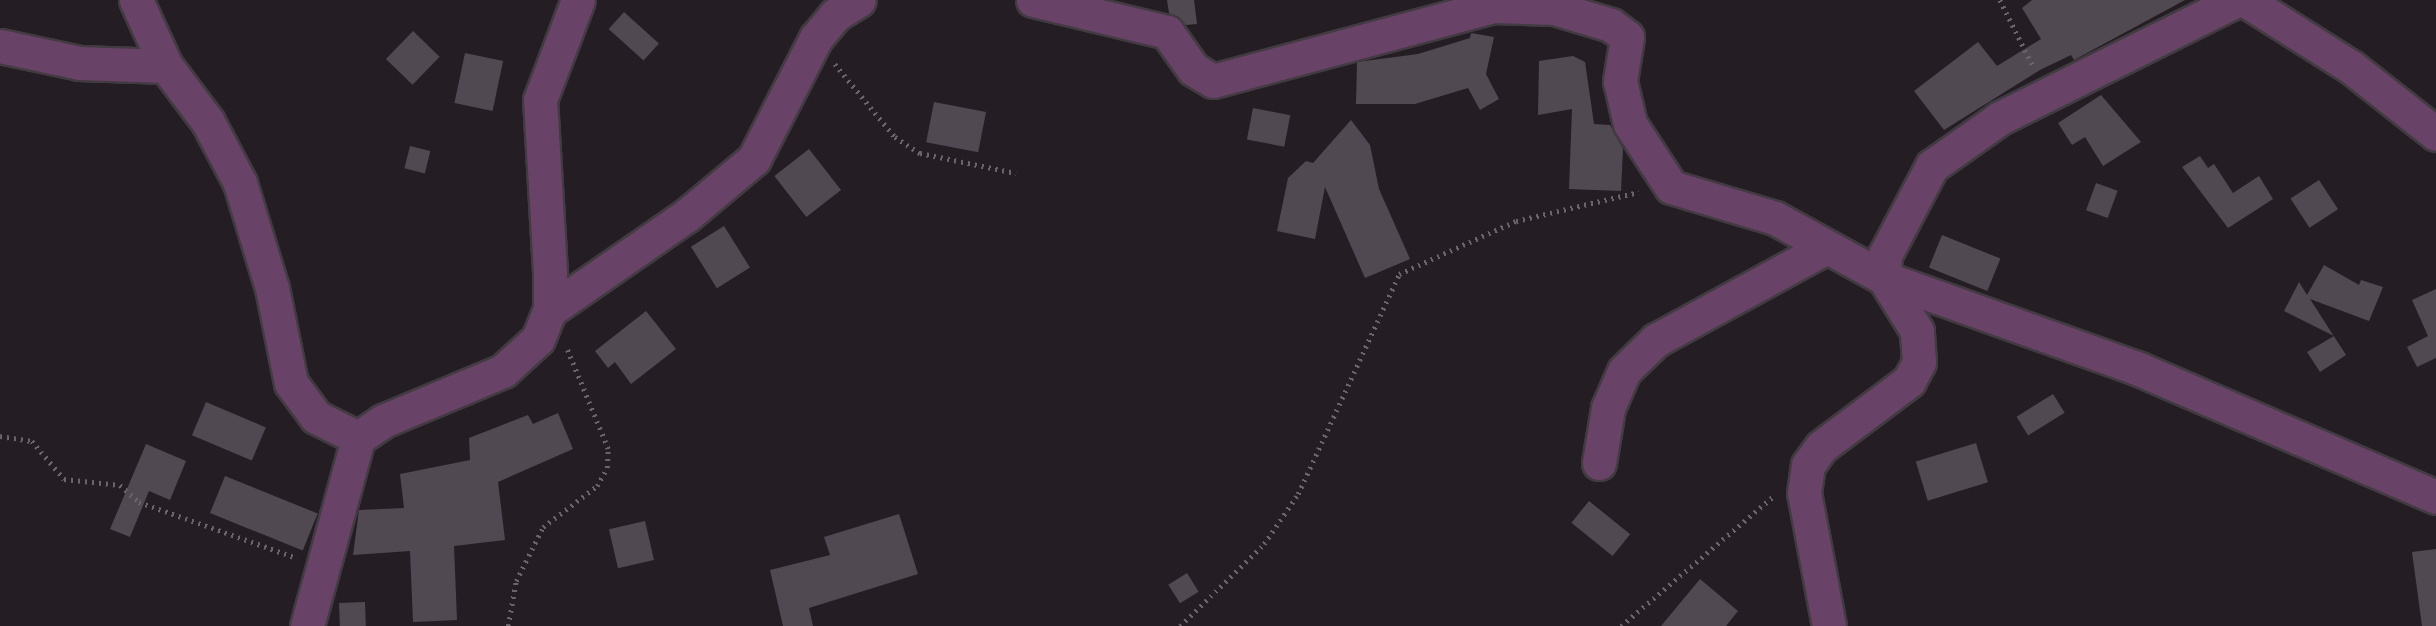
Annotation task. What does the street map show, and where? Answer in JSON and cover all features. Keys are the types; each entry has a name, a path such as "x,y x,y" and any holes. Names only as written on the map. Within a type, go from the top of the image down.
{"street":[{"path":"136,0 166,66 208,122 240,183 272,288 291,383 316,417 358,438"},
{"path":"307,626 327,570 358,438 383,421 503,371 538,339 550,310 540,100 578,0"},
{"path":"550,310 686,216 754,159 816,38 835,15 859,0"},
{"path":"1033,0 1167,32 1193,69 1213,80 1493,6 1543,7 1595,20 1627,37 1620,81 1624,108 1671,187 1775,218 1825,248 1884,278 2139,369 2436,497"},
{"path":"1829,626 1804,493 1808,465 1821,447 1909,381 1919,362 1917,331 1884,278 1885,255 1938,159 2048,94 2237,0"},
{"path":"2245,0 2351,67 2436,134"},
{"path":"0,46 79,63 166,66"},
{"path":"1599,463 1613,396 1625,371 1656,340 1825,248"}],"path":[{"path":"2000,0 2048,94"},
{"path":"816,38 904,142 943,160 1016,173"},
{"path":"1180,626 1264,544 1298,494 1399,274 1516,221 1671,187"},
{"path":"508,626 516,581 543,527 597,486 607,468 594,411 550,310"},
{"path":"0,436 32,441 64,479 121,485 139,502 327,570"},
{"path":"1622,626 1808,465"}],"building":[{"path":"1167,0 1194,0 1197,24 1186,25 1169,13"},
{"path":"2032,0 2185,0 2074,60 2071,55 2040,70 1944,130 1914,91 1978,42 1997,66 2041,39 2022,8"},
{"path":"624,12 659,43 644,61 609,29"},
{"path":"413,31 440,57 413,85 386,59"},
{"path":"1471,33 1494,37 1486,74 1499,99 1480,110 1468,88 1415,104 1356,104 1357,62 1418,54 1470,38"},
{"path":"465,53 503,61 493,111 454,103"},
{"path":"1573,56 1585,62 1594,124 1610,125 1623,149 1621,191 1569,189 1572,109 1538,115 1539,61"},
{"path":"2101,95 2141,142 2103,166 2085,137 2072,145 2058,123"},
{"path":"934,102 986,112 978,152 926,142"},
{"path":"1253,108 1290,115 1284,147 1247,139"},
{"path":"1351,120 1370,145 1379,189 1410,259 1365,278 1325,187 1315,239 1277,231 1288,178 1306,161 1313,163"},
{"path":"410,146 430,151 425,173 404,168"},
{"path":"809,149 841,190 806,217 774,176"},
{"path":"2200,156 2208,168 2214,164 2233,193 2259,176 2273,199 2228,228 2182,167"},
{"path":"2319,180 2338,209 2310,228 2290,199"},
{"path":"2096,183 2118,191 2108,218 2086,210"},
{"path":"724,226 750,268 717,288 691,247"},
{"path":"1942,235 2000,259 1987,291 1929,267"},
{"path":"2324,265 2359,285 2361,280 2383,287 2369,321 2310,299 2334,336 2284,311 2299,282 2307,295"},
{"path":"2436,289 2436,358 2417,367 2407,347 2428,336 2412,300"},
{"path":"646,311 676,349 631,384 615,362 608,368 595,351"},
{"path":"2334,336 2346,355 2320,372 2307,352"},
{"path":"2053,394 2065,413 2028,435 2017,417"},
{"path":"206,402 266,427 252,461 192,435"},
{"path":"558,413 573,449 498,482 505,540 454,546 457,620 413,622 410,551 353,555 359,510 404,508 400,474 470,460 469,438 528,415 533,424"},
{"path":"1976,443 1988,482 1928,501 1916,461"},
{"path":"146,444 186,461 170,500 149,491 130,537 110,529"},
{"path":"225,476 318,513 303,551 210,513"},
{"path":"1589,501 1630,534 1613,556 1571,523"},
{"path":"899,514 918,574 809,608 813,626 783,626 770,570 830,555 824,537"},
{"path":"645,521 654,560 618,568 609,529"},
{"path":"2436,549 2436,626 2422,626 2412,552"},
{"path":"1187,573 1199,592 1180,603 1168,585"},
{"path":"1700,579 1738,611 1726,626 1661,626"},
{"path":"365,602 366,626 340,626 339,603"}]}
